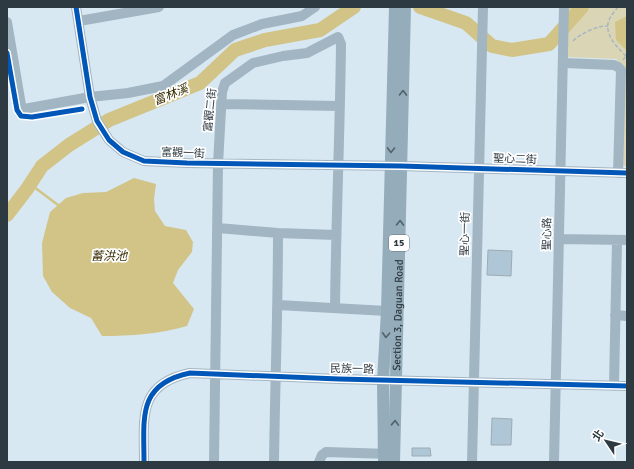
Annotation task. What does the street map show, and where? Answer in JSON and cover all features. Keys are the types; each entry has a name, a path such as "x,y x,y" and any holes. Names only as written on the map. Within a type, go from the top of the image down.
{"main road":[{"name":"15","path":"394,7 399,25"},
{"name":"15","path":"399,25 405,7"},
{"name":"Section 3, Daguan Road","path":"389,458 396,380 396,166 399,25"},
{"name":"Section 3, Daguan Road","path":"389,458 384,380 396,166"}],"street":[{"name":"富觀一街","path":"76,7 90,97 97,121 109,140 124,152 144,161 218,164 396,166"},
{"path":"79,21 159,7"},
{"path":"7,22 21,106 24,109 163,86 232,35 262,24 302,16 315,7"},
{"name":"聖心一街","path":"472,462 483,7"},
{"name":"聖心路","path":"554,462 564,63 564,8"},
{"name":"富觀二街","path":"214,462 218,164 222,92 225,84 253,64 283,56 307,53 338,37 341,44 335,308"},
{"path":"564,63 614,65 621,70 623,173"},
{"path":"221,104 340,106"},
{"name":"聖心二街","path":"396,166 623,173"},
{"path":"218,228 278,233 336,235"},
{"path":"274,462 278,305 278,233"},
{"path":"559,239 622,240 615,315 614,386"},
{"path":"278,305 387,311"},
{"path":"615,315 627,316"},
{"name":"民族一路","path":"144,462 144,417 152,394 159,386 177,376 190,373 474,383 627,386"},
{"path":"319,462 322,455 326,452 389,458"}],"path":[{"path":"618,7 609,19 609,33 613,44 627,57"},
{"path":"571,35 571,42 578,36 601,25 608,26"}],"shaded area":[{"path":"569,7 627,7 627,166 622,166 624,67 616,59 567,57"}],"water":[{"path":"627,16 627,51 616,40 615,22"},
{"name":"蓄洪池","path":"134,178 156,184 154,199 155,211 165,226 186,230 193,242 192,252 178,270 173,283 194,309 187,326 145,334 102,336 91,318 70,308 52,292 43,276 42,243 50,212 66,198 83,193 106,192"}],"building":[{"path":"488,250 512,251 511,276 487,275"},
{"path":"492,418 512,419 511,445 491,445"},
{"path":"412,448 430,448 431,456 412,456"}],"waterway":[{"name":"富林溪","path":"7,215 42,166 69,145 109,120 200,83 235,50 265,40 320,30 354,7"},
{"name":"富林溪","path":"420,7 466,23 492,46 512,50 549,44 582,7"},
{"path":"30,184 58,205"}],"cycle path":[{"path":"76,7 90,97 97,121 109,140 123,152 144,161 401,166 627,173"},
{"path":"7,53 17,110 21,116 32,117 82,109"},
{"path":"144,462 145,417 147,405 152,394 160,385 173,378 190,373 339,379 627,386"}]}
